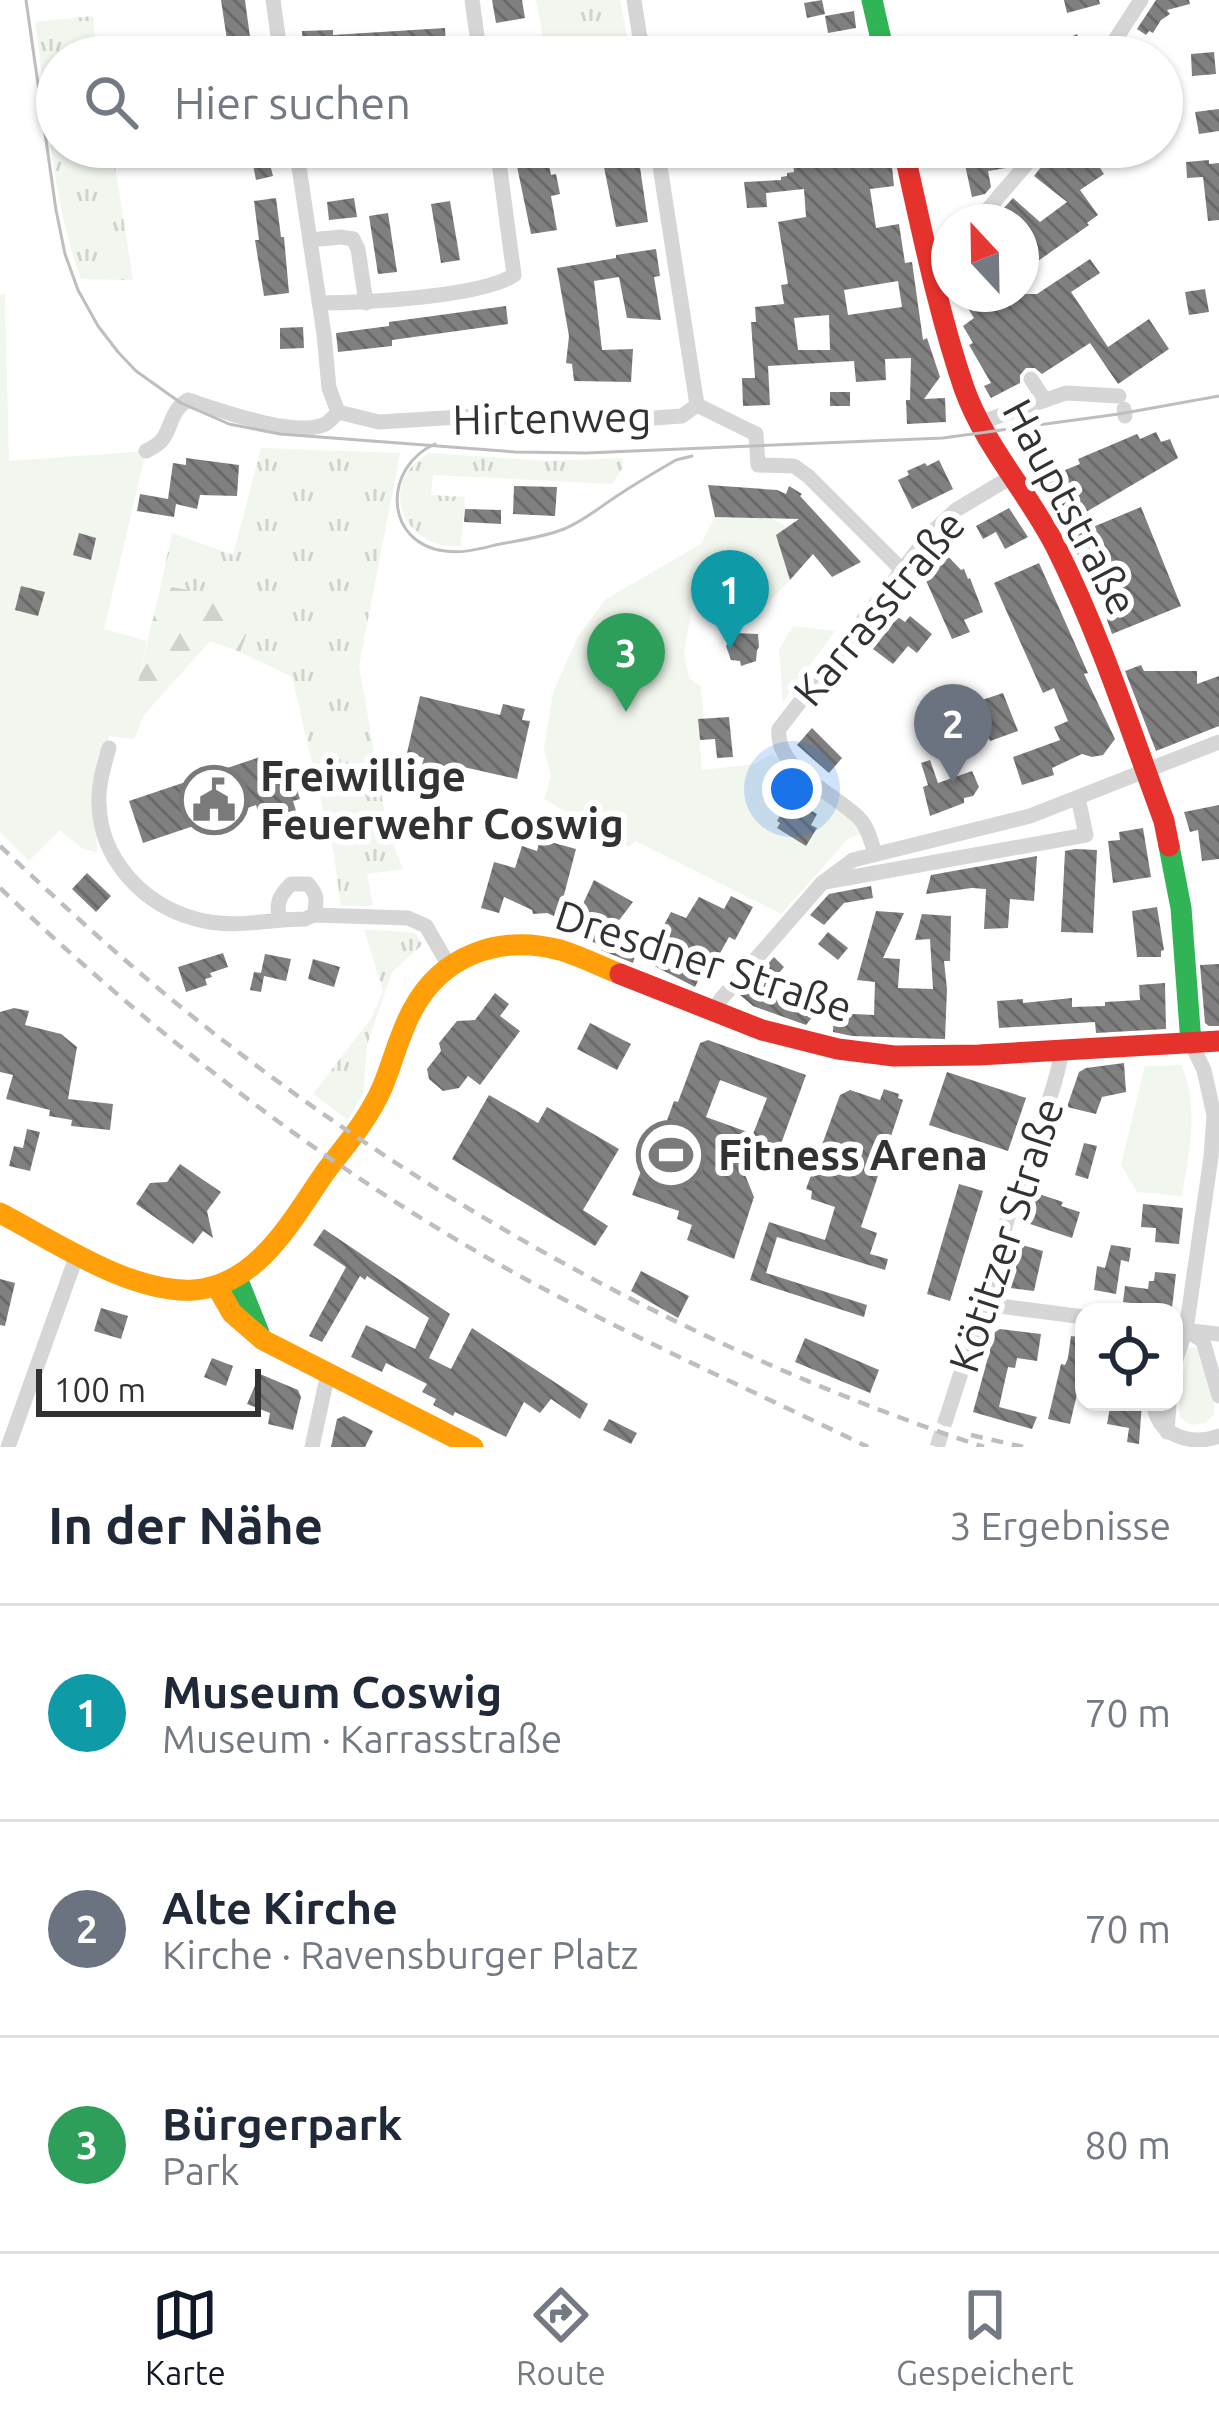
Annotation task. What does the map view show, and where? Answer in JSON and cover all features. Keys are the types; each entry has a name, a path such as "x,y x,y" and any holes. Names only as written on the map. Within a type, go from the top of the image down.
{"main road":[{"path":"872,0 880,36"},
{"name":"Hauptstraße","path":"908,168 964,387 979,423 1051,538 1086,607 1166,825 1181,908 1191,1043"},
{"name":"Dresdner Straße","path":"448,964 493,945 532,944 559,950 801,1042 894,1056 1219,1041"},
{"path":"0,1213 120,1274 167,1288 227,1282 254,1265 283,1234 374,1104 421,992 448,964"},
{"path":"227,1282 263,1340 473,1447"}],"street":[{"path":"273,0 278,36"},
{"path":"472,0 477,36"},
{"path":"634,0 640,36"},
{"path":"1118,36 1141,0"},
{"path":"299,168 329,388 338,412"},
{"path":"320,303 366,303 500,284 514,275 499,168"},
{"path":"660,168 697,405"},
{"path":"992,204 1023,168"},
{"path":"310,240 352,239 358,249 366,303"},
{"path":"1031,379 1044,399"},
{"path":"979,423 1066,393 1123,407"},
{"name":"Hirtenweg","path":"146,451 161,442 169,422 188,400 251,420 296,427 323,425 338,412 379,422 476,416 627,420 682,416 697,405 756,434 758,465 794,466 808,476 901,569"},
{"name":"Karrasstraße","path":"875,853 863,821 785,759 777,743 778,729 930,534 956,510 1011,477"},
{"path":"714,1012 822,883 853,860 978,830 1078,799 1219,742"},
{"path":"109,748 98,806 103,835 131,882 159,904 196,919 235,925 314,915 408,918 426,926 448,964"},
{"path":"822,883 1087,836 1078,799"},
{"path":"281,920 278,902 291,884 300,882 315,892 314,915"},
{"path":"1183,1306 1211,1157 1214,1115 1204,1070 1191,1043"},
{"name":"Kötitzer Straße","path":"946,1419 1016,1192 1058,1076 1062,1051"},
{"path":"8,1447 78,1252"},
{"path":"984,1304 1075,1316"},
{"path":"1183,1333 1219,1334"},
{"path":"1183,1335 1203,1341 1219,1396"},
{"path":"312,1447 328,1373"},
{"path":"1154,1411 1167,1432 1183,1443 1199,1445 1219,1436"},
{"path":"1167,1432 1168,1411"}],"green space":[{"path":"536,0 620,0 627,36 543,36"},
{"path":"92,16 95,36 37,36 35,22"},
{"path":"55,168 115,168 133,280 81,279"},
{"path":"0,294 5,294 9,461 146,451 104,629 147,641 131,712 109,737 94,778 97,852 83,849 60,830 29,861 0,832"},
{"path":"261,448 400,453 359,666 388,831 403,869 367,874 373,906 341,906 334,855 292,677 240,652 252,619 231,598 161,585 172,533 233,555"},
{"path":"429,453 549,461 623,458 623,467 612,484 433,475 431,495 465,497 461,546 424,538 403,513 403,481 412,466"},
{"path":"715,517 771,518 787,527 777,535 790,580 765,606 693,601 684,654 689,678 701,687 702,770 755,764 772,754 860,822 863,833 848,839 781,914 635,841 629,847 544,799 551,776 544,748 553,693 577,638 606,599 701,544"},
{"path":"161,585 231,598 252,619 240,652 210,641 144,715 134,739 109,736 131,711"},
{"path":"793,626 835,631 783,702 779,650"},
{"path":"364,929 415,933 423,944 392,972 367,1045 363,1093 348,1120 313,1094 372,1017 383,991"},
{"path":"1181,1065 1192,1113 1182,1196 1137,1192 1121,1165 1145,1066"},
{"path":"1187,1347 1200,1348 1214,1400 1214,1414 1205,1423 1191,1425 1180,1417"}],"building":[{"path":"221,0 245,0 250,36 226,36"},
{"path":"492,0 522,0 525,18 496,23"},
{"path":"822,0 825,14 807,18 804,3"},
{"path":"1064,0 1099,0 1100,4 1067,13"},
{"path":"1156,0 1189,0 1190,4 1167,10 1170,14 1146,35 1137,29"},
{"path":"854,11 856,28 828,33 825,16"},
{"path":"445,28 445,36 302,36 302,31 333,30 333,35"},
{"path":"1214,52 1216,74 1192,76 1191,54"},
{"path":"1219,109 1219,131 1199,134 1195,112"},
{"path":"1209,160 1209,164 1219,163 1219,220 1208,221 1203,177 1187,178 1186,162"},
{"path":"254,168 271,168 273,176 256,180"},
{"path":"517,168 550,168 551,175 556,174 560,194 551,196 557,230 531,234"},
{"path":"604,168 640,168 648,222 616,227"},
{"path":"794,168 892,168 894,186 870,189 876,228 899,224 905,263 912,262 923,340 927,338 940,377 924,399 945,398 946,422 907,424 911,358 885,359 886,380 856,382 854,361 768,366 770,405 743,406 742,378 755,378 751,322 756,322 755,307 784,304 781,285 788,284 778,222 806,217 804,189 766,193 767,207 747,208 744,182 781,180","holes":["898,281 902,307 848,315 844,290","829,315 830,350 798,350 794,318"]},
{"path":"966,168 1006,168 988,171 991,187 972,197"},
{"path":"1040,168 1100,168 1104,174 1080,190 1098,215 1039,260 1039,221 1067,202 1034,176"},
{"path":"276,198 289,293 264,296 254,201"},
{"path":"354,198 357,217 329,220 327,202"},
{"path":"450,201 460,260 441,263 431,204"},
{"path":"388,213 397,272 378,274 369,216"},
{"path":"656,249 660,276 654,277 661,320 627,318 619,277 594,281 602,350 633,349 631,382 574,381 572,364 566,363 569,336 557,268"},
{"path":"1090,259 1100,273 1071,292 1108,347 1149,319 1169,349 1118,384 1090,343 1042,374 1026,368 1020,383 991,398 984,386 991,383 963,326 974,318 970,312 1039,312 1039,293"},
{"path":"1205,289 1209,312 1189,315 1185,292"},
{"path":"506,306 508,324 338,352 336,333"},
{"path":"303,327 304,348 280,349 280,328"},
{"path":"830,392 850,392 850,406 830,406"},
{"path":"1156,432 1161,442 1170,439 1178,458 1064,525 1039,477 1080,464 1078,459 1137,434 1140,439"},
{"path":"186,458 239,465 237,496 200,495 197,509 176,504 174,517 137,511 140,494 168,499 173,463 186,465"},
{"path":"939,460 953,489 912,509 898,480 909,475 907,471"},
{"path":"708,485 786,494 789,486 802,494 861,562 832,577 813,554 790,580 776,535 799,519 715,517"},
{"path":"514,486 557,487 555,516 513,514"},
{"path":"1141,507 1181,606 1112,634 1069,537"},
{"path":"1009,508 1028,537 1005,549 996,532 983,539 976,526"},
{"path":"465,509 501,510 501,524 464,522"},
{"path":"79,533 96,538 91,560 73,555"},
{"path":"944,552 970,578 983,612 964,620 970,632 952,639 924,576"},
{"path":"1039,563 1115,739 1103,755 1082,754 1052,768 1054,775 1022,785 1013,757 1060,740 1054,727 1068,721 1054,688 1043,693 994,583"},
{"path":"21,586 45,592 38,616 15,610"},
{"path":"910,616 932,634 917,653 908,646 893,664 873,649 898,617 905,622"},
{"path":"734,633 758,634 756,661 741,666 740,661 731,660 726,646"},
{"path":"1141,665 1144,671 1197,671 1197,684 1219,676 1219,726 1156,751 1125,671"},
{"path":"1003,693 1018,731 990,741 976,702"},
{"path":"420,696 500,715 503,704 525,709 522,720 530,721 517,779 459,766 458,772 422,765 424,758 407,753"},
{"path":"729,717 733,757 717,758 715,739 700,740 698,719"},
{"path":"812,728 842,758 829,773 797,745"},
{"name":"Freiwillige Feuerwehr Coswig","path":"260,757 263,768 287,761 300,799 293,801 297,814 285,818 281,806 259,814 256,805 143,843 129,801"},
{"path":"930,760 938,783 972,771 979,787 973,796 930,816 921,763"},
{"path":"797,802 817,814 811,825 817,828 806,846 777,828 783,810 791,812"},
{"path":"1219,805 1219,859 1202,861 1198,830 1190,832 1184,812"},
{"path":"1143,828 1151,877 1113,883 1108,841 1120,840 1119,832"},
{"path":"540,839 576,849 558,918 533,914 504,897 499,913 481,908 494,862 515,868 522,846 537,851"},
{"path":"1097,850 1093,933 1061,932 1065,851"},
{"path":"1037,856 1034,901 1010,899 1008,928 984,929 986,889 926,894 931,875"},
{"path":"87,873 111,896 96,912 72,889"},
{"path":"594,880 633,902 610,932 651,949 671,912 686,918 699,897 724,909 731,896 753,907 735,940 729,937 714,964 708,961 695,987 635,956 633,963 570,932"},
{"path":"871,886 873,898 844,903 824,925 810,915 829,894"},
{"path":"1157,907 1164,950 1161,957 1137,957 1132,911"},
{"path":"876,911 904,913 883,958 900,959 898,988 933,989 930,939 915,940 922,914 951,916 950,961 944,961 945,1039 833,1032 834,1013 874,1015 875,982 857,980"},
{"path":"828,932 848,948 838,960 818,944"},
{"path":"223,953 228,967 210,973 207,985 186,992 178,967"},
{"path":"265,954 291,959 286,981 264,976 261,992 250,990 254,972 261,973"},
{"path":"774,957 784,967 768,986 814,1002 811,1007 818,1010 806,1025 753,1006 740,995"},
{"path":"313,959 340,967 334,987 308,979"},
{"path":"1219,964 1219,1026 1209,1026 1200,965"},
{"path":"1165,983 1166,1029 1096,1033 1095,1022 999,1028 997,1001 1072,998 1072,1007 1105,1006 1105,1002 1140,1000 1139,985"},
{"path":"495,993 509,1004 500,1016 520,1031 480,1085 468,1076 459,1088 443,1091 429,1079 427,1069 441,1051 439,1043 457,1021 475,1020"},
{"path":"29,1011 25,1025 61,1034 77,1047 68,1099 113,1104 110,1130 71,1126 72,1120 49,1116 50,1110 6,1099 13,1075 0,1072 0,1012"},
{"path":"590,1023 631,1044 617,1070 577,1049"},
{"path":"708,1040 806,1075 773,1166 764,1169 739,1160 754,1197 734,1259 687,1240 692,1225 677,1219 679,1211 632,1195 646,1158 675,1144 665,1126 700,1043","holes":["720,1080 767,1098 753,1134 706,1117"]},
{"path":"1124,1063 1126,1092 1102,1097 1096,1114 1067,1107 1079,1072"},
{"path":"947,1072 1026,1098 1008,1151 929,1125"},
{"path":"884,1089 903,1100 861,1227 877,1233 870,1254 888,1259 885,1270 777,1237 766,1273 867,1305 864,1317 750,1280 769,1222 825,1240 835,1207 811,1199 812,1191 806,1189 840,1095 850,1090 880,1100"},
{"path":"489,1095 538,1123 547,1107 619,1149 583,1210 608,1226 595,1246 452,1159"},
{"path":"27,1129 40,1132 30,1171 9,1166 14,1146 23,1148"},
{"path":"1084,1143 1097,1146 1088,1179 1075,1175"},
{"path":"180,1164 221,1192 207,1211 213,1238 203,1231 193,1244 136,1204 150,1183 167,1182"},
{"path":"959,1184 983,1191 950,1301 927,1294"},
{"path":"1036,1193 1080,1212 1072,1238 1027,1223"},
{"path":"1143,1204 1183,1208 1179,1244 1155,1242 1156,1228 1141,1227"},
{"path":"324,1229 450,1314 429,1358 451,1369 472,1328 588,1404 580,1419 551,1399 540,1413 524,1402 506,1437 433,1405 436,1399 422,1392 427,1384 386,1363 382,1372 351,1357 366,1325 415,1349 429,1318 367,1276 365,1280 360,1276 322,1342 309,1336 346,1267 313,1245"},
{"path":"1022,1245 1043,1251 1034,1291 1010,1288"},
{"path":"1111,1245 1131,1248 1129,1262 1121,1260 1116,1294 1094,1290 1097,1266 1105,1268"},
{"path":"641,1271 689,1296 678,1318 631,1291"},
{"path":"1155,1272 1176,1274 1173,1303 1123,1302 1125,1286 1148,1289 1149,1281 1154,1281"},
{"path":"0,1279 15,1283 5,1326 0,1325"},
{"path":"101,1308 128,1316 121,1339 94,1331"},
{"path":"995,1332 1041,1334 1037,1361 1017,1358 1015,1368 1008,1367 999,1407 1037,1417 1032,1429 973,1412"},
{"path":"1071,1336 1075,1337 1075,1403 1070,1424 1048,1419 1061,1364 1068,1358"},
{"path":"805,1338 879,1370 870,1393 795,1362"},
{"path":"212,1358 233,1366 226,1386 204,1377"},
{"path":"260,1374 298,1390 301,1397 293,1430 268,1424 270,1413 247,1404"},
{"path":"1109,1411 1141,1411 1139,1444 1127,1442 1129,1428 1107,1424"},
{"path":"344,1416 373,1431 365,1447 331,1447 337,1419"},
{"path":"609,1419 637,1433 631,1444 603,1430"}],"tunnel":[{"path":"937,1447 946,1419"}],"tram line":[{"path":"26,0 36,70"},
{"path":"50,168 65,254 78,290 118,352 181,403 229,424 280,434 586,453 943,438 1219,396"},
{"path":"435,444 406,469 397,503 410,534 425,545 452,552 564,529 676,460 692,456"}],"railway":[{"path":"0,846 114,950 233,1048 407,1170 592,1279 687,1327 785,1371 984,1447"},
{"path":"0,888 174,1042 361,1180 539,1286 868,1447"},
{"path":"971,1435 1023,1447"}],"traffic: fast":[{"path":"872,0 880,36"},
{"path":"1169,846 1181,908 1191,1043"},
{"path":"237,1278 259,1333"}],"traffic: slow":[{"path":"0,1213 94,1264 145,1284 194,1290 217,1285 256,1263 272,1246 357,1131 382,1088 412,1011 439,976 474,954 516,945 560,950 620,974"},
{"path":"217,1287 232,1313 263,1340 473,1447"}],"traffic: jam":[{"path":"908,168 964,388 983,430 1045,527 1072,580 1101,648 1169,846"},
{"path":"620,974 762,1030 838,1049 894,1056 1219,1041"}],"place":[{"name":"Museum Coswig","path":"730,649"},
{"name":"Bürgerpark","path":"626,712"},
{"name":"Alte Kirche","path":"953,783"},
{"name":"Freiwillige Feuerwehr Coswig","path":"214,800"},
{"name":"Fitness Arena","path":"671,1155"}]}
